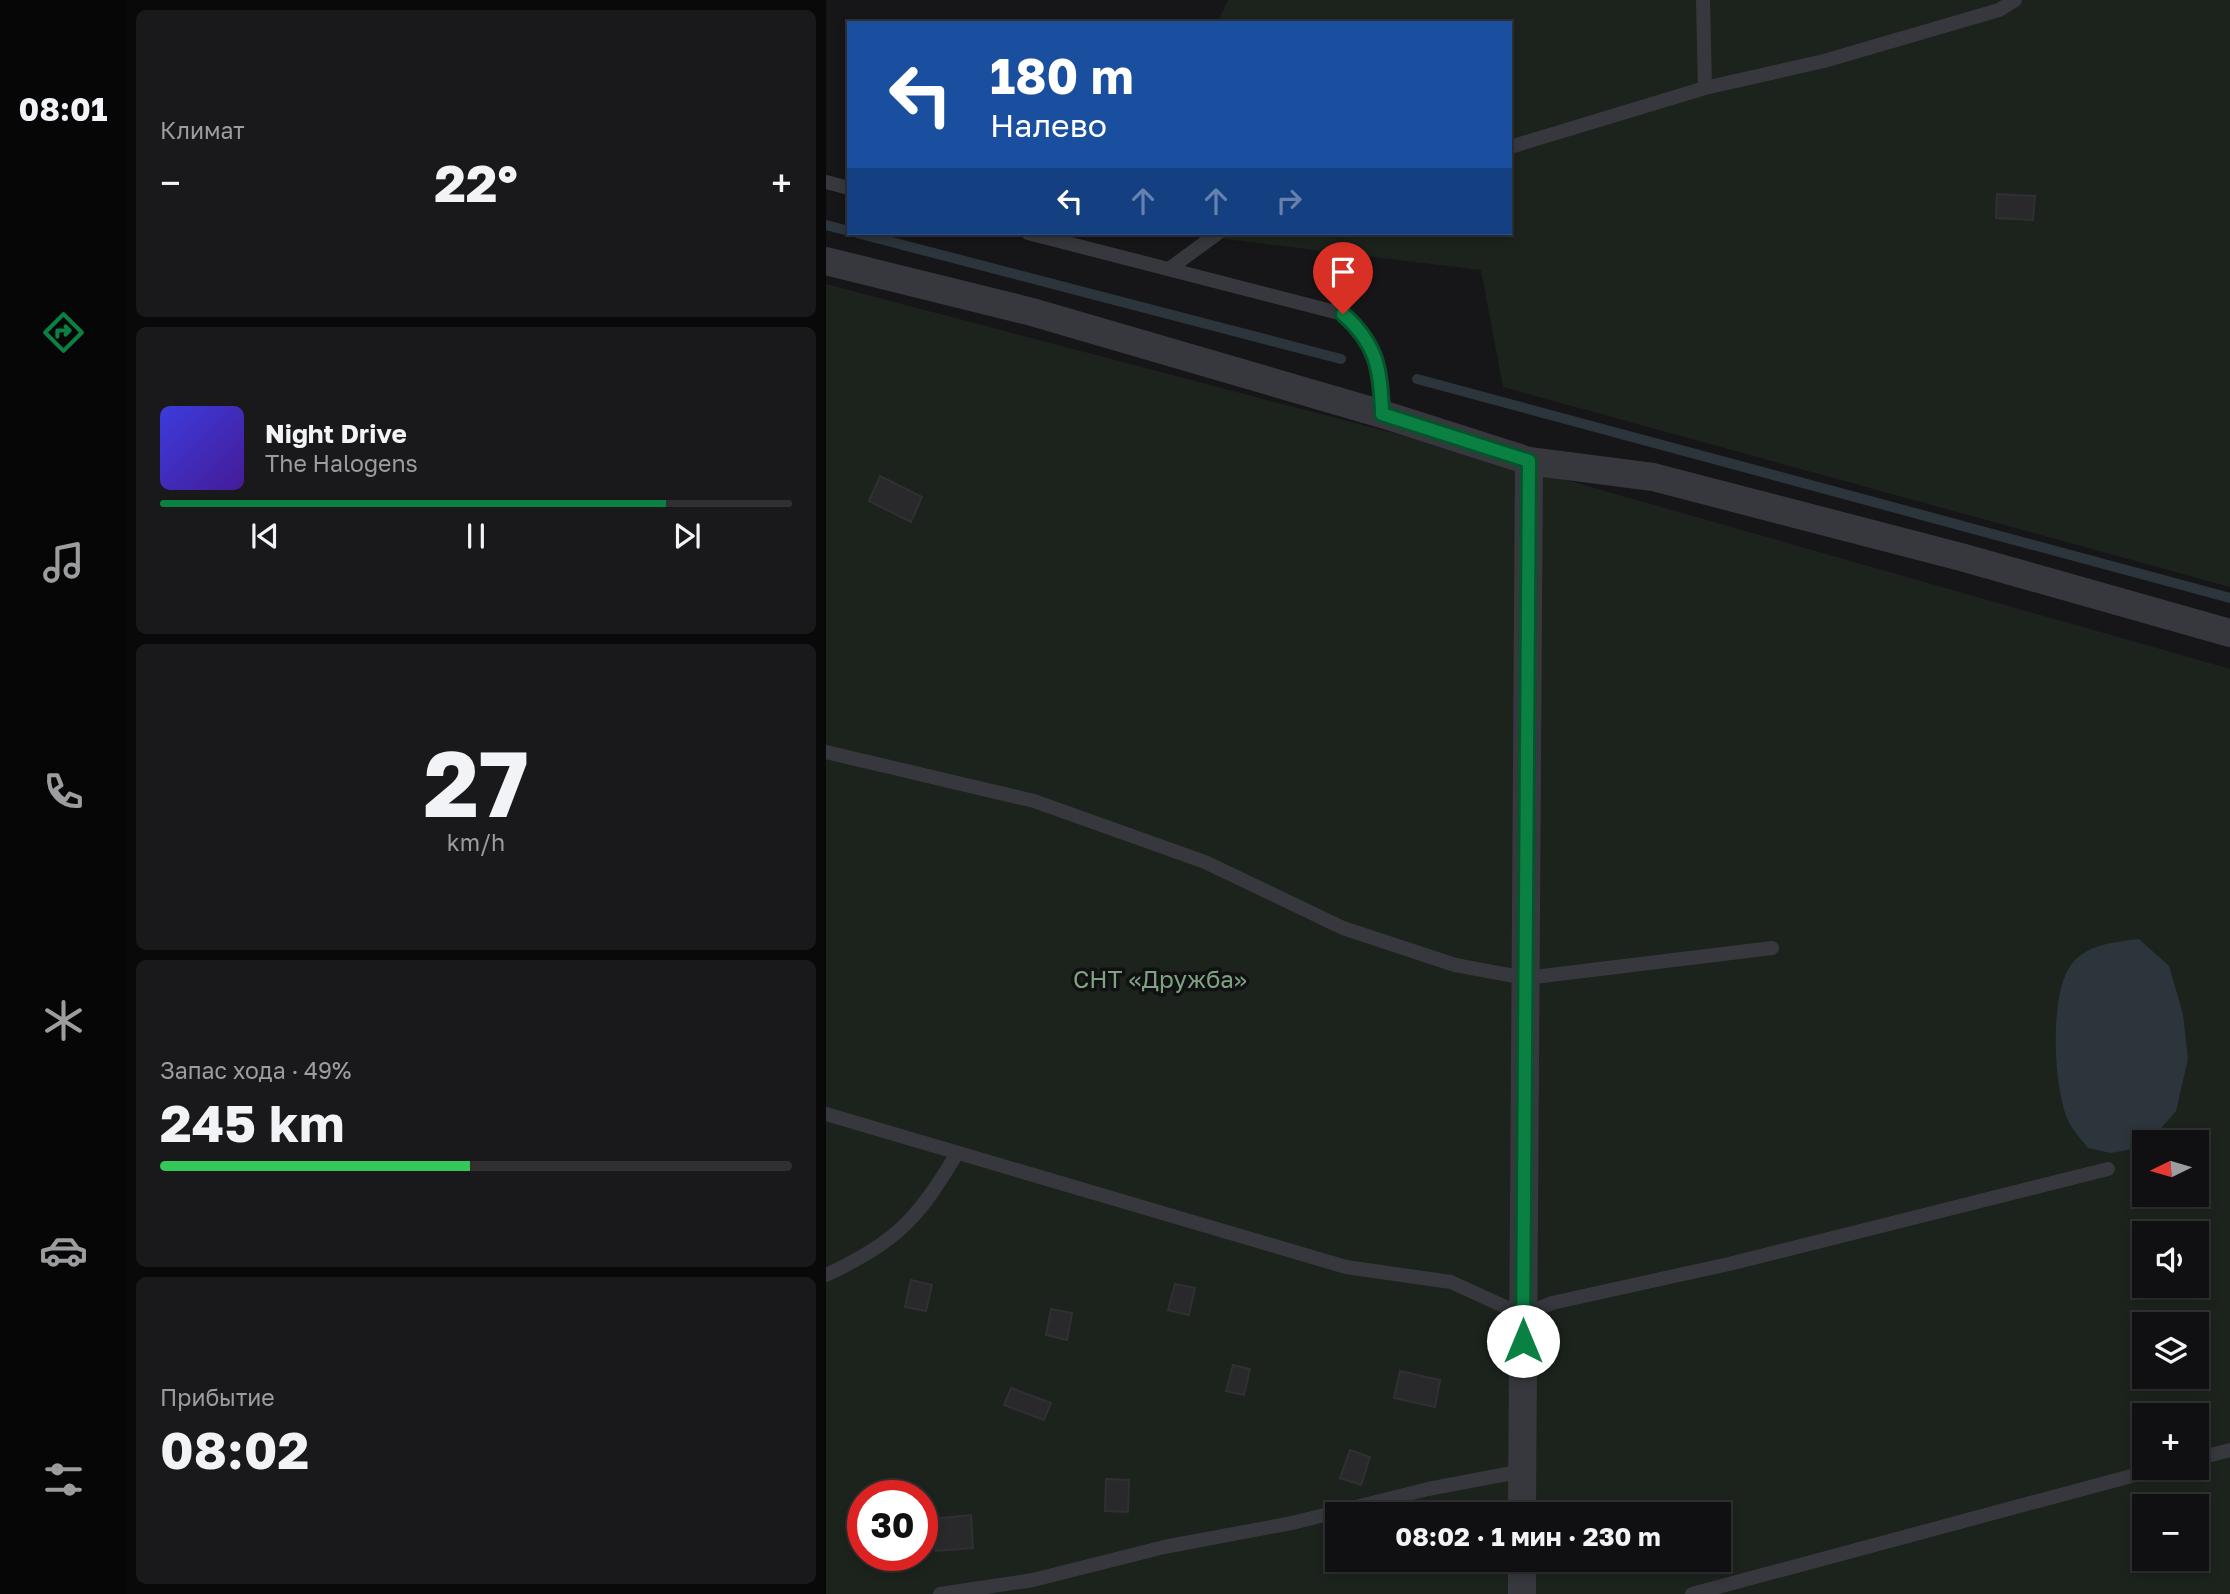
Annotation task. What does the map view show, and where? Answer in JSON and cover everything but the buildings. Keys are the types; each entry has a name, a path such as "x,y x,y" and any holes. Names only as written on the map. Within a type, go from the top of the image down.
{"street":[{"path":"826,261 1032,312 1382,414 1529,461 1653,477 1961,557 2230,633"},
{"path":"1522,1502 1529,461"},
{"path":"1522,1572 1522,1594"}],"lane":[{"path":"1703,0 1705,88"},
{"path":"1512,146 1705,88 1824,61 1999,10 2015,0"},
{"path":"826,182 847,187"},
{"path":"1036,235 1343,314 1369,342 1381,374 1382,414"},
{"path":"1169,269 1216,235"},
{"path":"826,752 1034,801 1205,862 1343,928 1455,965 1526,978 1772,948"},
{"path":"826,1114 956,1155 1346,1267 1451,1282 1523,1315 1579,1296 1729,1264 2108,1169"},
{"path":"826,1275 897,1235 926,1204 956,1155"},
{"path":"2209,1456 2230,1450"},
{"path":"940,1594 1033,1580 1164,1546 1302,1521 1428,1489 1522,1471"},
{"path":"1692,1594 2132,1476"}],"green space":[{"path":"1228,0 2230,0 2230,587 1503,387 1481,270 1192,235 1512,235 1512,21 1218,21"},
{"name":"СНТ «Дружба»","path":"826,284 1496,460 2230,669 2230,1594 826,1594"}],"shaded area":[{"path":"2139,939 2169,966 2183,1014 2188,1059 2176,1111 2159,1130 2132,1130 2132,1149 2111,1153 2088,1148 2071,1125 2059,1088 2056,1019 2064,979 2071,965 2093,948"}],"waterway":[{"path":"826,225 847,230"},
{"path":"865,235 1341,359"},
{"path":"1417,379 2230,598"}],"route":[{"path":"1343,314 1369,342 1381,374 1382,414 1529,461 1523,1341"}]}
